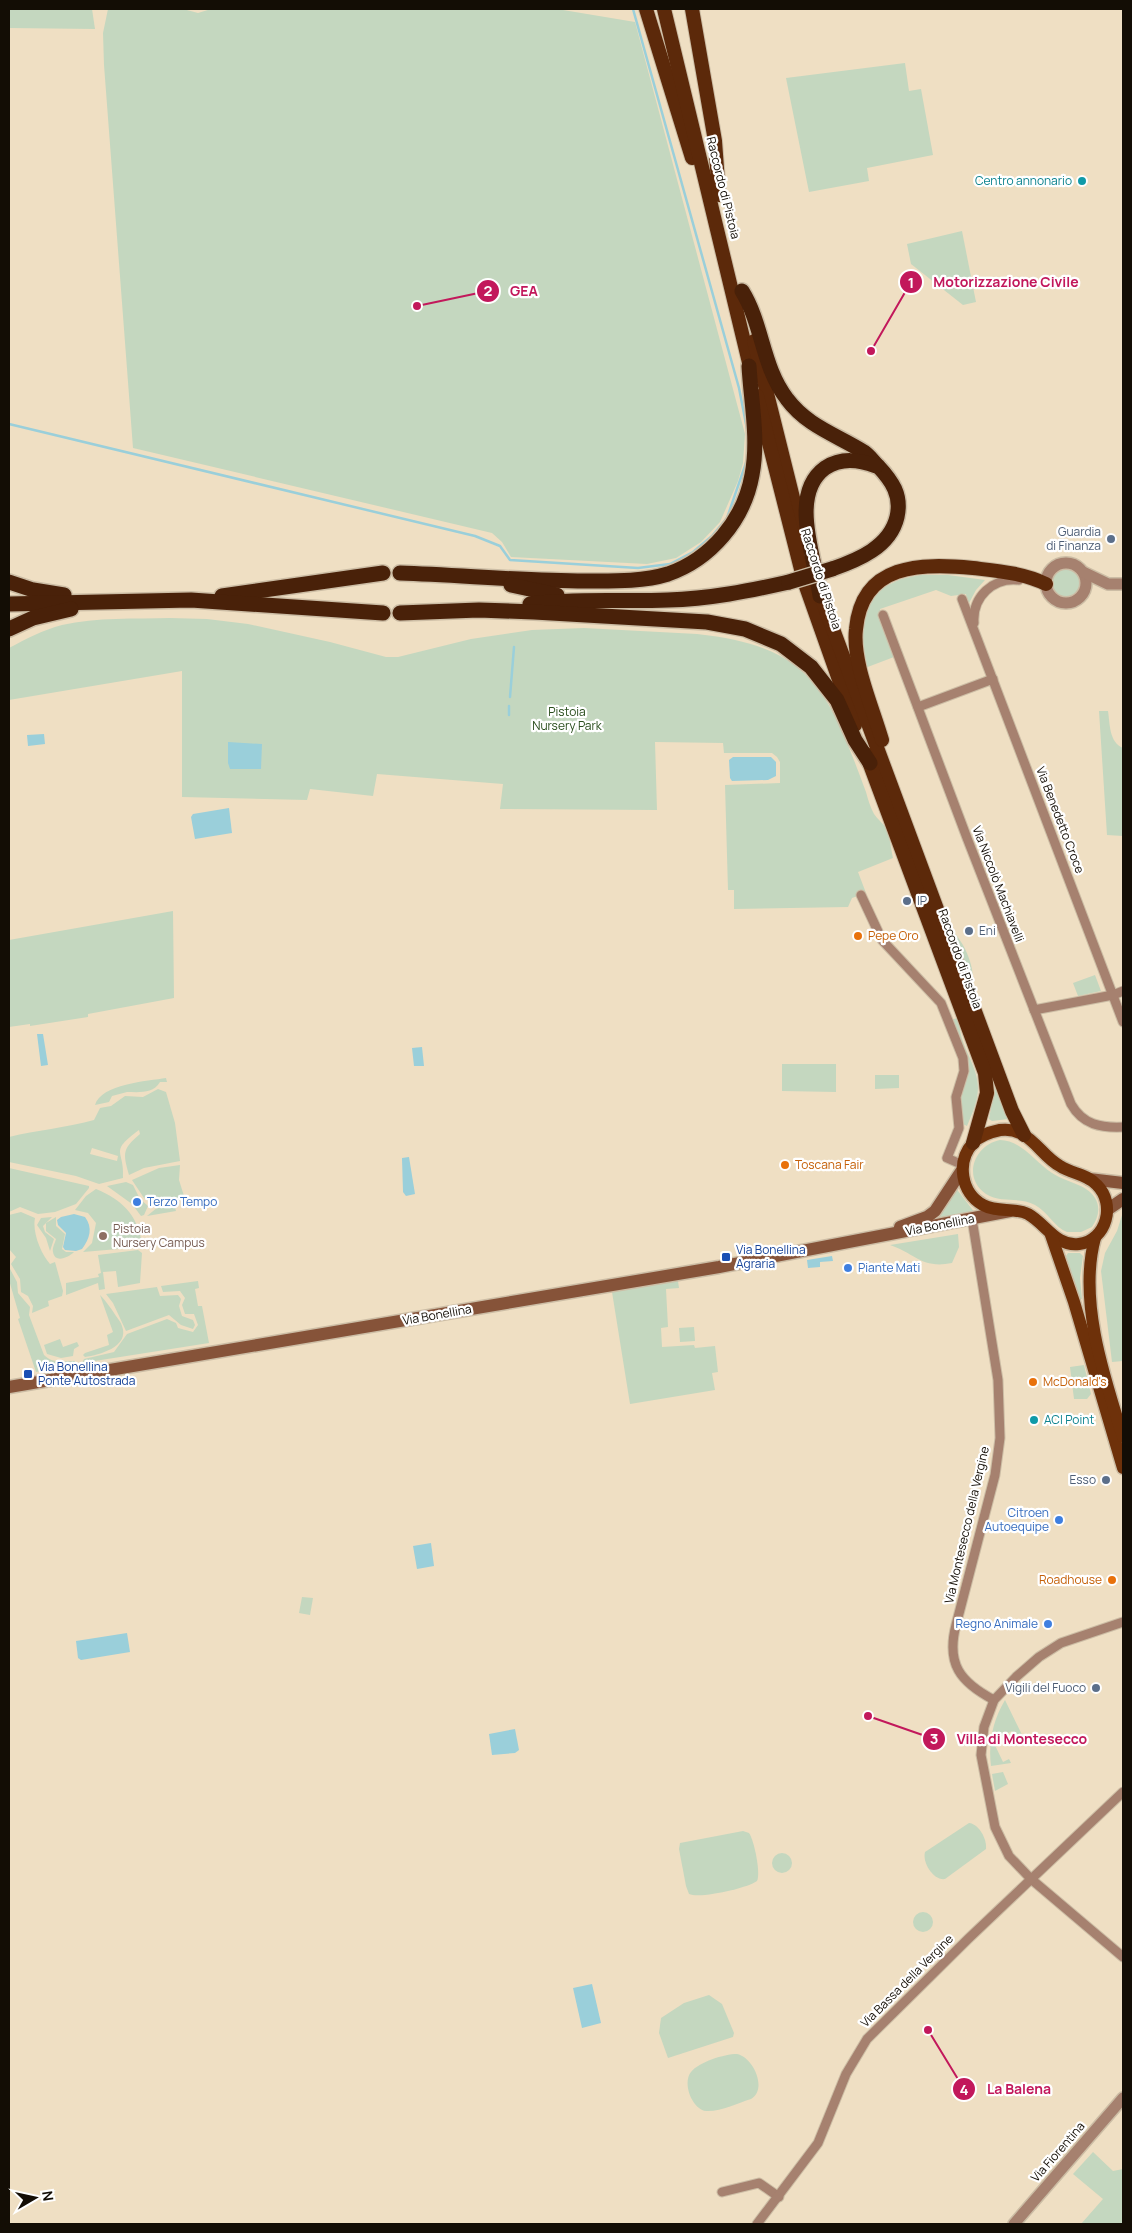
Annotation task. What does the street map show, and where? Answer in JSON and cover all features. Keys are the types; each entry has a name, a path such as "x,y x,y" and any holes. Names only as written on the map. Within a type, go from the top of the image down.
{"highway":[{"path":"646,9 696,172 715,197"},
{"name":"Raccordo di Pistoia","path":"664,9 742,291 791,496 820,596 1012,1112 1024,1135"},
{"name":"Raccordo di Pistoia","path":"674,9 749,366 804,581 984,1068 987,1093 973,1143"},
{"path":"693,10 715,141 715,197"},
{"path":"400,613 479,610 538,603 590,600 688,599 738,593 789,582 832,569 870,552 881,544 894,526 898,511 896,492 892,482 866,454 825,432 806,419 787,399 770,372 752,310 742,291"},
{"path":"400,573 582,581 644,579 677,570 705,554 735,521 752,476 755,432 749,366"},
{"path":"820,596 807,526 807,502 811,487 822,471 838,462 853,460 879,467"},
{"path":"905,825 856,645 858,619 867,595 880,582 896,572 908,568 932,565 1011,573 1032,577 1047,586"},
{"path":"191,600 383,573"},
{"path":"483,578 539,592 590,600"},
{"path":"9,582 34,590 64,595 165,600"},
{"path":"9,629 33,618 63,611 165,600"},
{"path":"9,604 191,600 383,613"},
{"path":"479,610 706,622 733,626 758,633 781,644 811,667 837,700 855,740 870,763"}],"main road":[{"path":"1095,1238 1074,1244 1051,1235 1034,1218 1014,1210 990,1208 979,1202 968,1188 963,1167 973,1143 986,1133 1012,1130 1024,1135 1059,1166 1089,1179 1123,1183"},
{"name":"Via Bonellina","path":"865,1240 931,1214 938,1207 963,1167"},
{"path":"1089,1179 1102,1192 1107,1210 1106,1223 1095,1238 1088,1272 1092,1315 1104,1374 1123,1437"},
{"path":"1107,1210 1123,1199"},
{"name":"Via Bonellina","path":"9,1387 443,1314 865,1240 1014,1210"},
{"path":"1051,1235 1074,1302 1123,1468"}],"street":[{"path":"1108,584 1083,572 1073,564 1059,564 1049,572 1047,586 1053,598 1063,602 1075,601 1082,595 1108,584 1123,584"},
{"path":"1082,595 1086,586 1083,572"},
{"name":"Via Benedetto Croce","path":"974,628 974,612 977,602 984,592 999,582 1009,579 1024,580 1047,586"},
{"name":"Via Benedetto Croce","path":"962,599 1123,1022"},
{"name":"Via Niccolò Machiavelli","path":"883,615 1074,1111 1083,1120 1094,1125 1123,1127"},
{"path":"918,707 993,679"},
{"path":"862,895 882,940 941,1003 956,1040 965,1068 956,1097 959,1128 947,1158 963,1167"},
{"path":"1034,1010 1113,995 1123,991"},
{"name":"Via Montesecco della Vergine","path":"972,1219 996,1365 1000,1411 997,1463 954,1633 953,1649 955,1663 964,1680 974,1689 994,1700"},
{"path":"1123,1622 1073,1638 1051,1649 1025,1669 994,1700 984,1727 982,1746 982,1766 995,1827 1001,1842 1014,1862 1123,1958"},
{"name":"Via Bassa della Vergine","path":"757,2224 818,2143 840,2085 867,2039 1123,1792"},
{"name":"Via Fiorentina","path":"1014,2224 1123,2098"},
{"path":"722,2192 759,2183 779,2197"}],"green space":[{"path":"9,9 92,9 95,29 9,28"},
{"path":"108,9 183,9 198,13 211,9 557,9 635,22 745,434 743,463 738,481 720,522 701,542 676,558 647,564 511,557 502,542 492,533 133,448 104,65 103,33"},
{"path":"905,63 909,91 921,89 933,155 867,168 869,181 809,192 786,78"},
{"path":"962,231 976,302 963,305 911,264 907,244"},
{"path":"1066,569 1076,573 1080,583 1076,593 1066,597 1056,593 1052,583 1056,573"},
{"path":"920,575 948,575 985,580 976,590 968,605 966,594 951,596 936,590 880,609 894,657 865,668 860,641 867,605 878,591 886,586 901,579"},
{"name":"Pistoia Nursery Park","path":"170,618 207,619 248,624 330,642 386,657 398,657 471,639 532,630 584,628 697,634 736,640 767,650 792,663 811,680 827,702 853,757 875,816 885,826 893,858 858,872 866,893 852,898 848,907 734,909 734,890 728,890 725,785 780,783 780,762 772,753 724,753 723,743 655,742 657,810 500,809 503,784 377,774 373,796 310,789 307,800 182,797 182,671 9,700 9,648 22,641 48,629 75,622"},
{"path":"1099,711 1108,711 1110,727 1115,742 1123,748 1123,836 1107,835"},
{"path":"173,911 174,998 88,1014 88,1017 30,1026 30,1024 9,1027 9,940"},
{"path":"949,927 965,948 971,964 973,990"},
{"path":"1095,975 1101,991 1078,996 1073,983"},
{"path":"960,1017 961,1035 975,1070 978,1088 976,1103 967,1126 963,1124 959,1104 969,1068 951,1020"},
{"path":"782,1064 836,1064 836,1092 782,1091"},
{"path":"875,1075 899,1075 899,1088 875,1089"},
{"path":"166,1078 167,1082 160,1082 154,1089 123,1093 112,1096 109,1102 95,1105 106,1092 115,1088 137,1082"},
{"path":"996,1080 1009,1116 1008,1119 992,1121 989,1119"},
{"path":"158,1089 166,1092 175,1123 180,1161 144,1168 129,1175 125,1156 127,1148 140,1134 139,1130 129,1137 121,1148 123,1178 99,1184 76,1176 9,1162 9,1137 94,1120 100,1108 111,1106 125,1096 143,1097","holes":["92,1148 118,1156 117,1161 90,1154"]},
{"path":"1000,1140 1015,1144 1028,1152 1052,1173 1087,1189 1095,1198 1098,1209 1096,1220 1092,1227 1081,1232 1067,1232 1058,1227 1044,1211 1029,1202 998,1199 986,1194 974,1180 974,1163 983,1148"},
{"path":"180,1165 179,1180 184,1196 177,1200 153,1204 144,1198 132,1180 159,1168"},
{"path":"9,1168 89,1186 89,1188 76,1204 55,1212 38,1214 20,1207 9,1212"},
{"path":"126,1182 133,1185 140,1199 148,1206 144,1215 141,1216 132,1204 107,1186"},
{"path":"955,1187 975,1213 937,1222 936,1219 946,1206"},
{"path":"96,1189 121,1203 127,1209 140,1233 142,1243 130,1248 83,1252 92,1243 96,1223 88,1213 75,1210 86,1196"},
{"path":"174,1204 176,1211 147,1216 158,1207"},
{"path":"21,1212 35,1218 34,1224 38,1243 43,1255 50,1264 55,1262 63,1291 62,1296 48,1301 49,1306 32,1313 33,1306 28,1296 21,1292 20,1279 11,1264 16,1257 9,1249 9,1215"},
{"path":"1123,1212 1123,1361 1112,1362 1101,1271 1105,1253 1117,1231"},
{"path":"52,1217 43,1226 45,1232 54,1239 50,1251 46,1238 37,1225 41,1218"},
{"path":"56,1217 56,1226 65,1234 62,1249 66,1252 74,1252 69,1256 59,1259 54,1256 53,1252 56,1239 46,1231 46,1223"},
{"path":"958,1234 959,1247 952,1263 933,1264 919,1260 890,1245"},
{"path":"138,1250 142,1253 140,1283 118,1287 116,1271 103,1272 105,1289 99,1290 98,1283 66,1295 66,1283 99,1277 98,1274 101,1273 98,1255"},
{"path":"1068,1253 1080,1253 1083,1256 1080,1278 1082,1299 1079,1300 1066,1256"},
{"path":"9,1267 17,1282 18,1293 30,1307 29,1315 44,1355 55,1361 75,1361 75,1365 36,1372 18,1319 20,1318 9,1280"},
{"path":"198,1281 199,1288 195,1289 198,1306 202,1306 209,1343 82,1363 84,1359 114,1352 127,1334 167,1319 176,1323 178,1328 193,1332 198,1325 194,1314 185,1314 182,1305 185,1298 180,1291 163,1292 161,1286"},
{"path":"678,1281 679,1288 666,1289 668,1327 661,1328 662,1347 694,1345 695,1348 715,1346 718,1372 712,1373 715,1390 630,1404 612,1292"},
{"path":"157,1287 160,1296 178,1295 181,1299 179,1306 182,1316 193,1320 195,1325 193,1329 181,1325 169,1315 126,1331 113,1303 106,1294"},
{"path":"100,1295 122,1326 122,1339 112,1349 85,1357 83,1355 85,1353 109,1345 107,1335 113,1332"},
{"path":"694,1327 695,1341 680,1342 679,1328"},
{"path":"60,1339 63,1347 77,1342 79,1346 74,1349 73,1356 61,1358 47,1354 44,1345"},
{"path":"1084,1365 1091,1394 1087,1399 1074,1399 1070,1367"},
{"path":"302,1597 313,1598 310,1615 299,1613"},
{"path":"1005,1700 1024,1739 1017,1742 1012,1731 993,1741 1003,1762 1009,1759 1011,1763 991,1766 992,1732"},
{"path":"1003,1772 1008,1784 995,1791 992,1774"},
{"path":"969,1823 976,1826 982,1833 986,1849 945,1879 937,1877 927,1866 925,1852"},
{"path":"743,1831 749,1833 753,1842 758,1864 757,1881 744,1887 724,1892 703,1895 689,1894 679,1849 680,1843"},
{"path":"782,1853 789,1856 792,1863 789,1870 782,1873 775,1870 772,1863 775,1856"},
{"path":"923,1912 930,1915 933,1922 930,1929 923,1932 916,1929 913,1922 916,1915"},
{"path":"709,1995 722,2004 734,2033 733,2037 668,2058 659,2033 661,2018 684,2003"},
{"path":"737,2054 743,2056 753,2067 758,2081 756,2094 751,2099 723,2109 706,2111 696,2106 688,2089 688,2077 691,2072 712,2059"},
{"path":"1093,2152 1113,2171 1123,2169 1123,2224 1081,2224 1103,2199 1073,2174"}],"water":[{"path":"44,734 45,744 28,746 27,735"},
{"path":"228,742 262,744 261,769 230,769 228,763"},
{"path":"733,757 771,757 776,762 776,776 768,780 732,781 730,778 729,760"},
{"path":"229,808 232,833 195,839 191,817 193,814"},
{"path":"37,1034 43,1034 48,1065 41,1066"},
{"path":"422,1047 424,1066 414,1066 412,1048"},
{"path":"409,1157 415,1194 406,1196 403,1192 402,1158"},
{"path":"74,1214 85,1217 90,1229 89,1237 82,1249 76,1251 65,1250 63,1247 66,1233 58,1225 57,1220"},
{"path":"832,1256 833,1261 820,1262 820,1267 808,1268 807,1260"},
{"path":"431,1543 434,1566 417,1569 413,1546"},
{"path":"127,1633 130,1652 81,1660 78,1658 76,1641"},
{"path":"515,1729 519,1750 515,1753 492,1755 489,1734"},
{"path":"592,1984 601,2023 582,2028 573,1988"}],"waterway":[{"path":"633,9 739,388 747,429"},
{"path":"9,424 475,536 500,546 510,560 638,568 670,564 693,552 712,536 727,518 747,460"},
{"path":"510,697 514,647"},
{"path":"509,706 509,715"}],"place":[{"name":"Centro annonario","path":"1082,181"},
{"name":"GEA","path":"417,306"},
{"name":"Motorizzazione Civile","path":"871,351"},
{"name":"Guardia di Finanza","path":"1111,539"},
{"name":"IP","path":"907,901"},
{"name":"Eni","path":"969,931"},
{"name":"Pepe Oro","path":"858,936"},
{"name":"Toscana Fair","path":"785,1165"},
{"name":"Terzo Tempo","path":"137,1202"},
{"name":"Pistoia Nursery Campus","path":"103,1236"},
{"name":"Via Bonellina Agraria","path":"726,1257"},
{"name":"Piante Mati","path":"848,1268"},
{"name":"Via Bonellina Ponte Autostrada","path":"28,1374"},
{"name":"McDonald's","path":"1033,1382"},
{"name":"ACI Point","path":"1034,1420"},
{"name":"Esso","path":"1106,1480"},
{"name":"Citroen Autoequipe","path":"1059,1520"},
{"name":"Roadhouse","path":"1112,1580"},
{"name":"Regno Animale","path":"1048,1624"},
{"name":"Vigili del Fuoco","path":"1096,1688"},
{"name":"Villa di Montesecco","path":"868,1716"},
{"name":"La Balena","path":"928,2030"}]}
